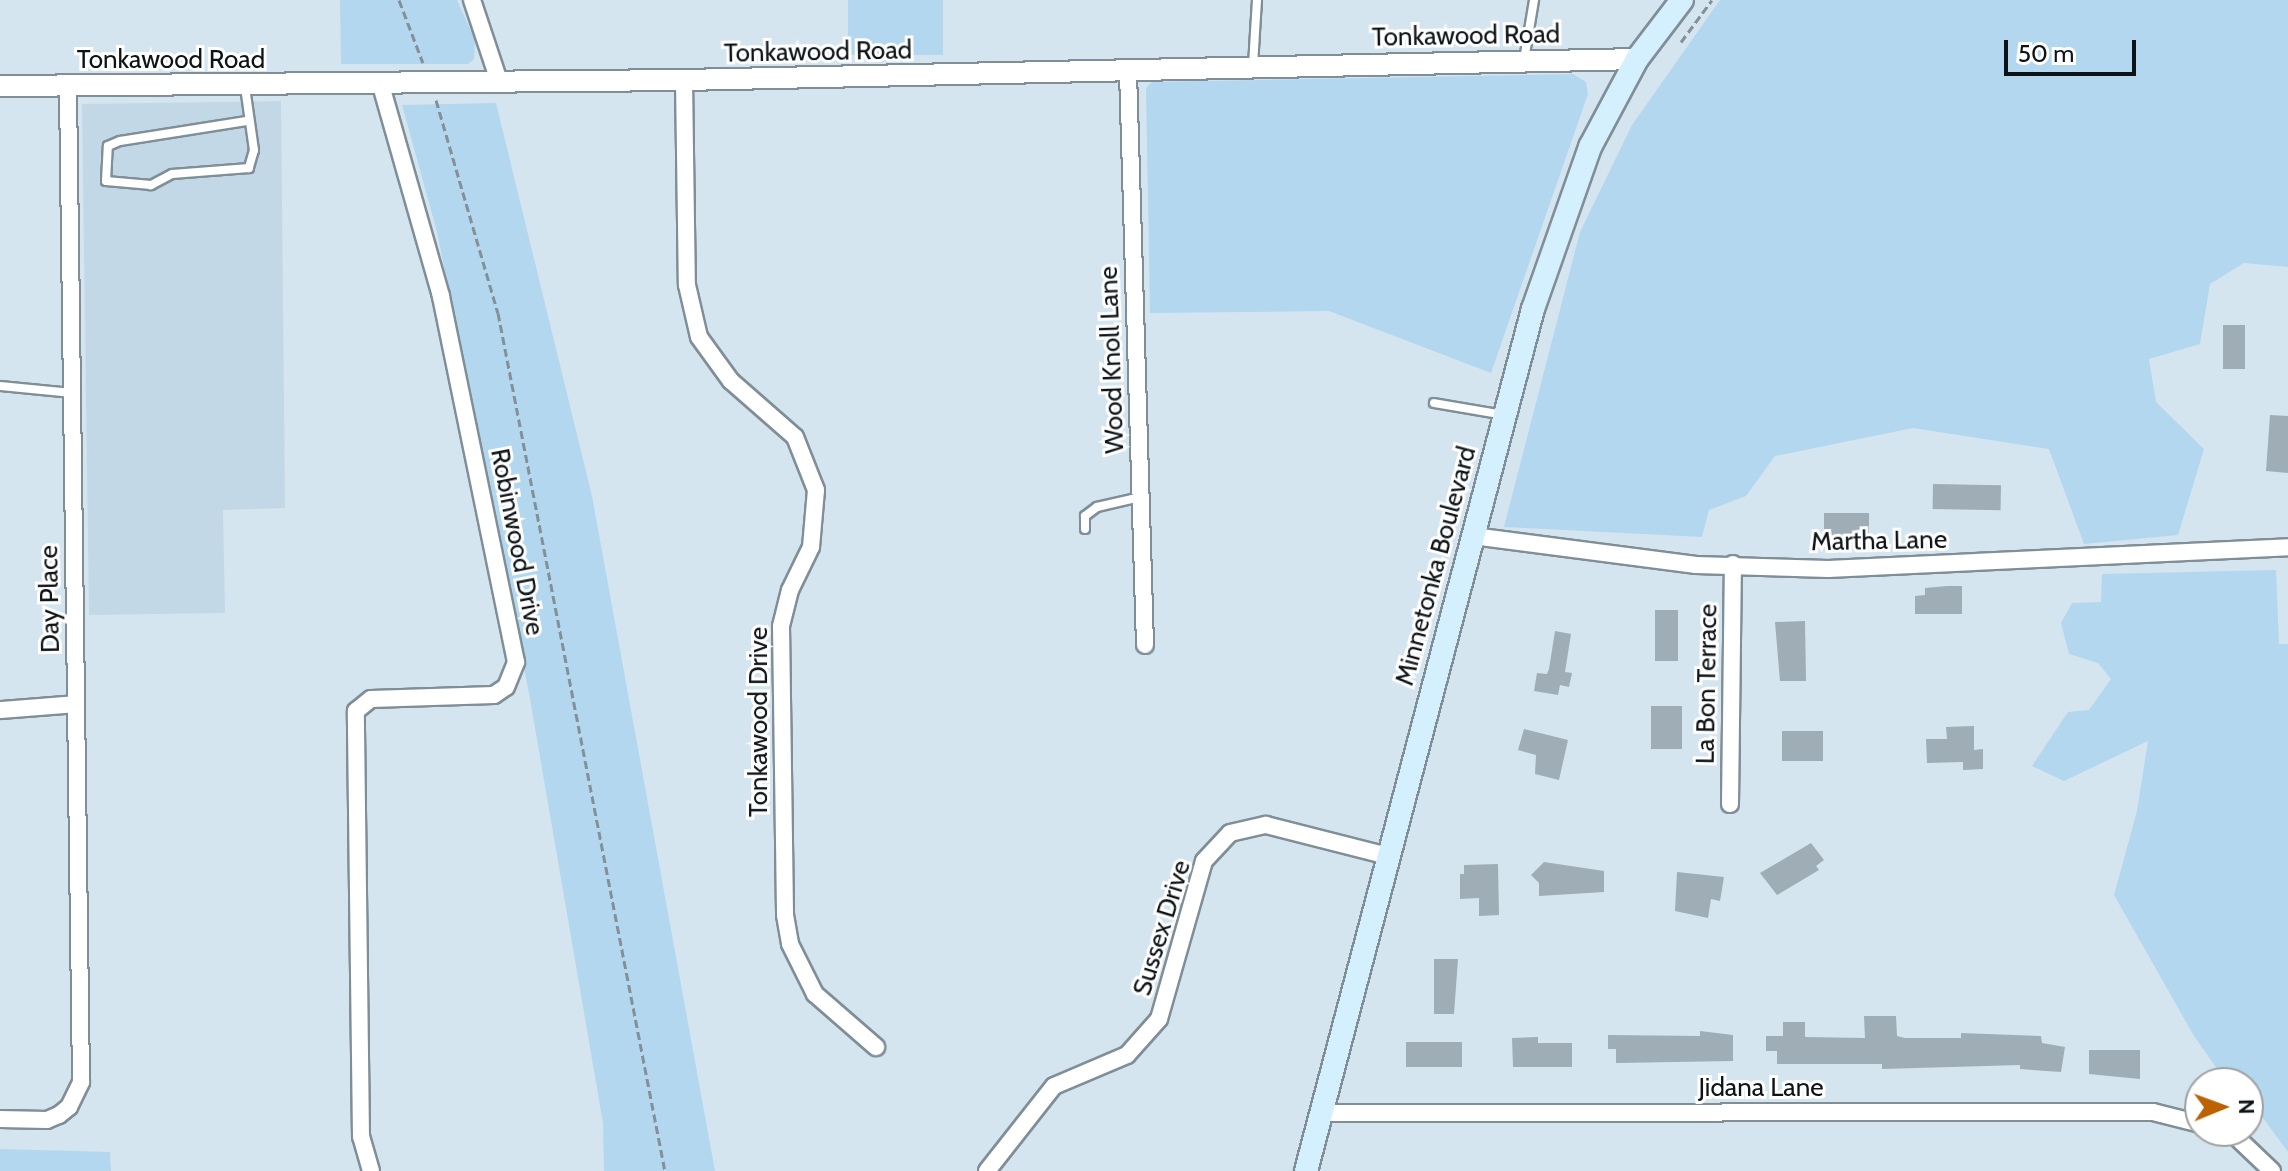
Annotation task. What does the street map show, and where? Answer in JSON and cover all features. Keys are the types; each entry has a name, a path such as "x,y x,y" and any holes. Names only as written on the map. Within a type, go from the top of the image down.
{"main road":[{"name":"Minnetonka Boulevard","path":"1306,1171 1533,309 1590,147 1637,59 1682,0"}],"street":[{"path":"472,0 499,81"},
{"name":"Tonkawood Road","path":"0,86 381,85 1128,72 1253,66 1637,59"},
{"name":"Wood Knoll Lane","path":"1128,72 1145,645"},
{"name":"Tonkawood Drive","path":"684,80 687,285 699,337 731,381 795,437 816,490 811,547 790,590 781,626 785,915 790,944 815,994 876,1047"},
{"name":"Robinwood Drive","path":"371,1171 361,1137 356,711 371,699 494,695 506,687 516,662 441,296 381,85"},
{"name":"Day Place","path":"0,1119 47,1120 69,1107 81,1082 68,87"},
{"name":"Martha Lane","path":"1473,536 1696,565 1828,569 2288,547"},
{"name":"La Bon Terrace","path":"1730,804 1733,564"},
{"path":"0,710 76,704"},
{"name":"Sussex Drive","path":"987,1171 1054,1086 1127,1055 1159,1019 1204,861 1230,833 1266,825 1388,856"},
{"name":"Jidana Lane","path":"1321,1113 2153,1112 2184,1120"},
{"path":"2247,1147 2272,1171"}],"lane":[{"path":"1253,66 1257,0"},
{"path":"1524,61 1534,0"},
{"path":"245,87 246,121 254,150 249,168 172,174 151,185 106,181 108,146 120,141 246,121"},
{"path":"0,386 71,393"},
{"path":"1434,403 1505,415"},
{"path":"1085,529 1085,516 1097,507 1140,497"}],"path":[{"path":"399,0 431,83 498,313 665,1171"},
{"path":"1681,42 1712,0"}],"shaded area":[{"path":"340,0 457,0 475,40 474,59 468,64 341,64"},
{"path":"848,0 943,0 943,55 848,55"},
{"path":"1720,0 2288,0 2288,267 2244,263 2210,284 2200,344 2149,359 2156,402 2204,449 2178,535 2084,544 2049,449 1913,428 1775,456 1746,496 1709,510 1702,537 1504,527 1580,232 1632,125"},
{"path":"1573,74 1586,82 1588,94 1491,373 1329,311 1150,313 1146,88 1152,82"},
{"path":"281,101 285,508 223,510 225,613 89,615 82,104"},
{"path":"496,103 592,496 715,1171 604,1171 603,1123 529,693 437,232 402,105"},
{"path":"2276,570 2279,644 2288,644 2288,1152 2264,1119 2264,1067 2216,1067 2194,1036 2114,895 2137,811 2148,741 2064,781 2032,766 2068,712 2089,710 2111,679 2098,663 2069,654 2061,623 2072,603 2101,602 2102,574"},
{"path":"0,1149 110,1152 111,1171 0,1171"}],"building":[{"path":"2223,325 2245,325 2245,369 2223,369"},
{"path":"2270,415 2288,416 2288,473 2266,471"},
{"path":"1933,484 2001,485 2001,510 1933,509"},
{"path":"1824,513 1869,513 1869,538 1824,538"},
{"path":"1962,586 1962,614 1915,614 1915,596 1925,595 1925,588"},
{"path":"1655,610 1678,610 1678,661 1655,661"},
{"path":"1805,621 1806,681 1780,681 1775,622"},
{"path":"1555,631 1571,634 1565,672 1572,673 1569,687 1560,685 1558,695 1534,691 1537,673 1547,674 1549,669"},
{"path":"1651,706 1682,706 1682,749 1651,749"},
{"path":"1974,726 1974,750 1983,749 1983,769 1963,770 1963,762 1927,763 1926,739 1947,739 1946,727"},
{"path":"1524,729 1568,740 1559,780 1535,774 1536,755 1518,750"},
{"path":"1782,731 1823,731 1823,761 1782,761"},
{"path":"1811,843 1824,860 1816,866 1819,870 1777,895 1760,873"},
{"path":"1544,862 1604,871 1604,892 1539,896 1539,883 1531,875"},
{"path":"1498,864 1499,915 1479,916 1479,898 1460,899 1460,874 1464,874 1464,865"},
{"path":"1677,872 1724,877 1720,901 1711,899 1708,918 1675,911"},
{"path":"1434,959 1458,959 1454,1014 1434,1014"},
{"path":"1864,1016 1896,1016 1897,1036 1905,1038 1961,1038 1961,1033 2041,1036 2042,1043 2065,1047 2061,1072 2020,1069 2020,1065 1882,1069 1882,1064 1777,1064 1777,1051 1766,1051 1766,1036 1783,1036 1783,1022 1805,1022 1805,1037 1865,1038"},
{"path":"1700,1031 1733,1035 1733,1061 1616,1063 1616,1049 1608,1049 1608,1035 1700,1036"},
{"path":"1538,1037 1538,1043 1572,1043 1572,1067 1513,1067 1512,1038"},
{"path":"1406,1042 1462,1042 1462,1067 1406,1067"},
{"path":"2089,1050 2140,1050 2140,1079 2089,1074"}]}
